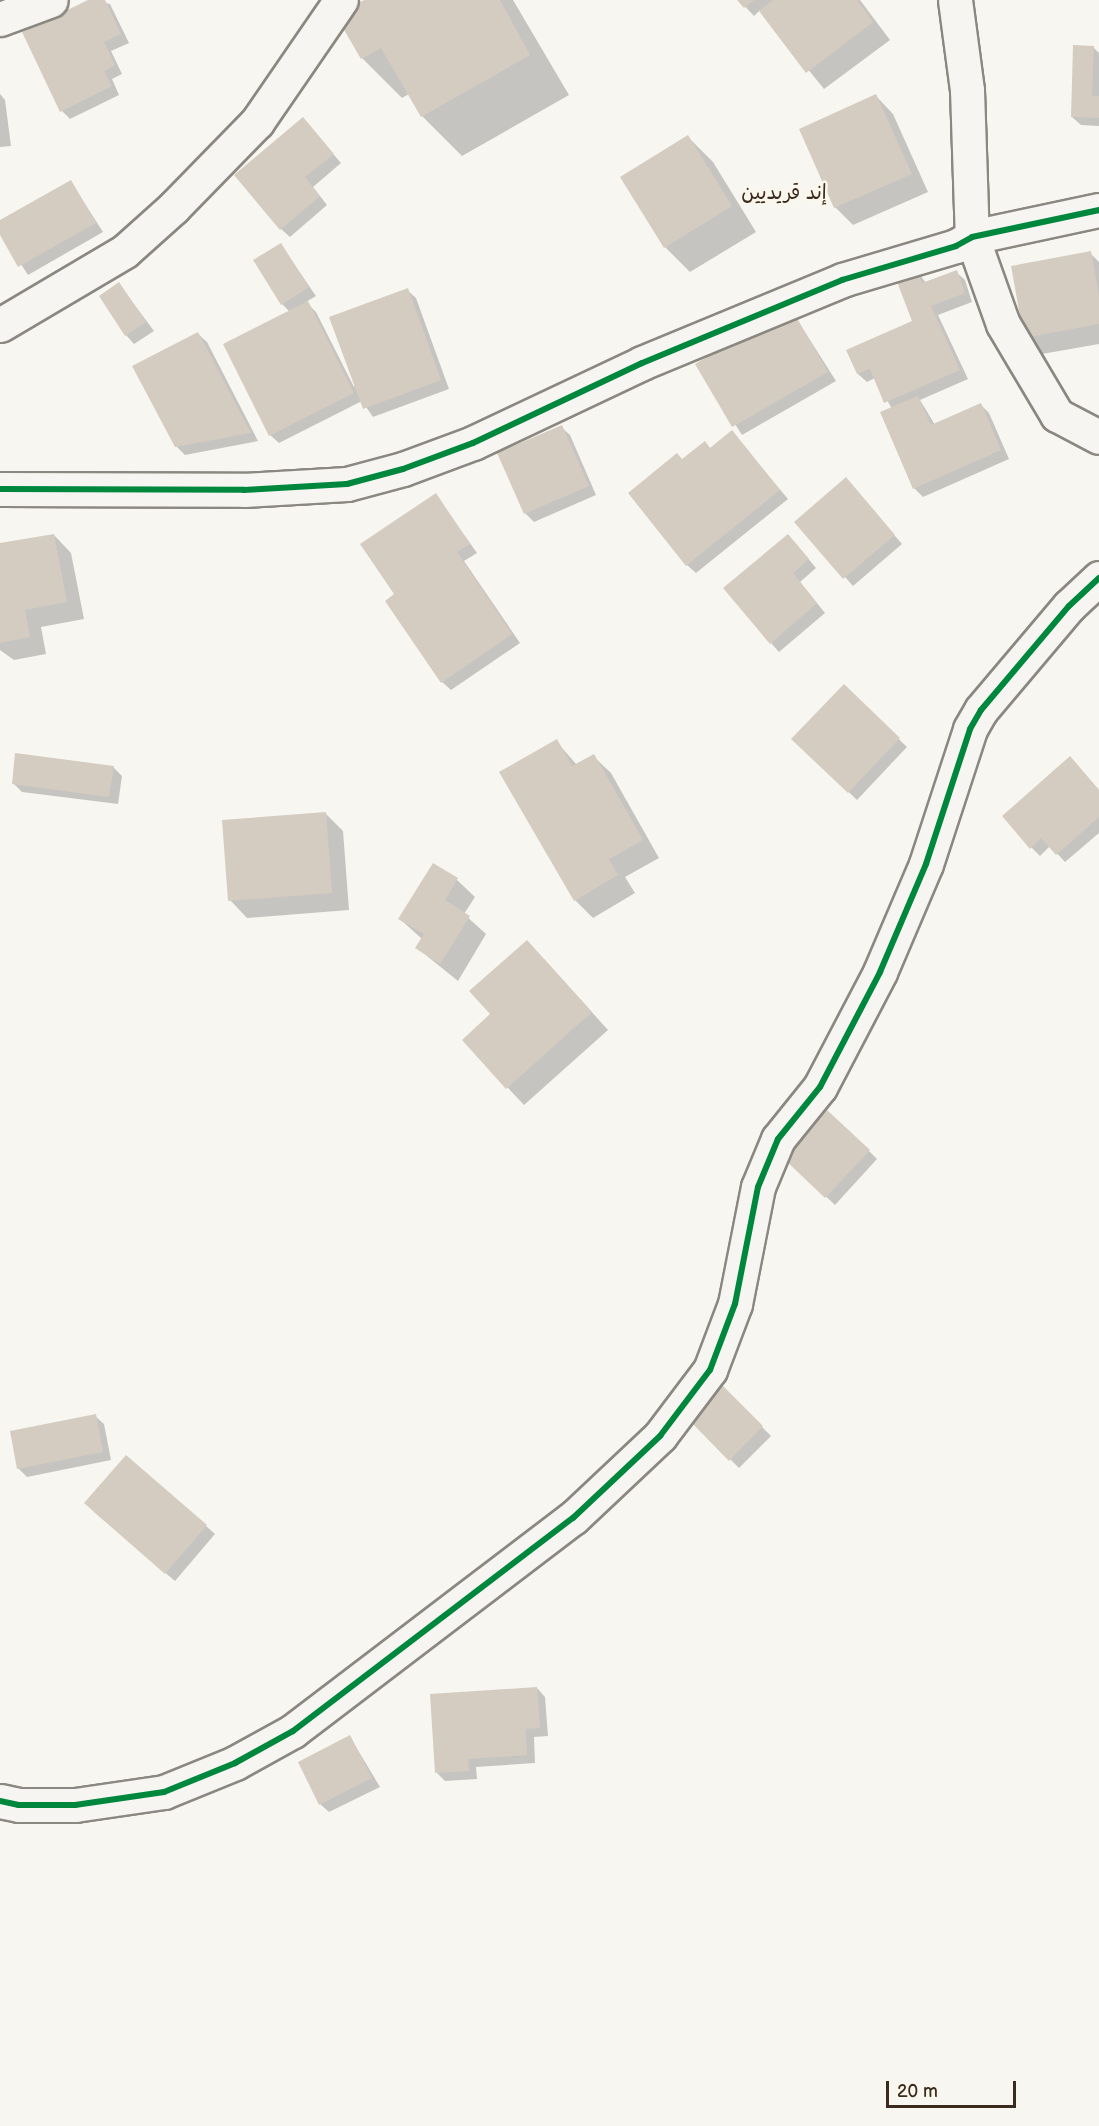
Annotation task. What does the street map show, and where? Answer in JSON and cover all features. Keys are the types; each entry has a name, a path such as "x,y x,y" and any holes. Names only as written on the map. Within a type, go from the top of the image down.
{"street":[{"path":"0,19 51,0"},
{"path":"0,325 125,251 174,207 257,123 341,0"},
{"path":"955,0 967,90 972,237 1003,324 1057,415 1099,436"},
{"path":"0,489 244,490 347,484 403,470 473,443 642,363 781,303 862,273 956,246 972,237 1099,210"},
{"path":"0,1801 19,1805 75,1804 164,1792 235,1763 293,1731 573,1518 660,1436 710,1370 735,1304 758,1187 778,1139 820,1087 880,972 926,864 970,729 981,710 1069,606 1099,578"}],"building":[{"path":"88,0 105,0 121,34 104,42 115,65 104,71 112,86 60,112 22,32"},
{"path":"364,0 500,0 530,55 421,117 381,48 361,59 336,16"},
{"path":"737,0 754,0 744,8"},
{"path":"773,0 857,0 873,22 806,73 759,11"},
{"path":"1073,45 1094,46 1092,96 1099,96 1099,118 1071,117"},
{"path":"876,94 912,174 834,208 799,129"},
{"path":"303,117 334,154 305,177 320,196 280,230 234,175"},
{"path":"688,135 732,206 664,248 620,177"},
{"path":"71,180 96,223 18,267 0,235 0,220"},
{"path":"281,243 309,287 281,305 253,260"},
{"path":"1091,251 1099,296 1099,324 1024,338 1011,266"},
{"path":"915,266 922,283 957,270 965,293 931,306 960,370 884,403 870,369 857,374 846,350 912,321 894,274"},
{"path":"119,282 146,322 125,336 99,296"},
{"path":"408,288 441,380 363,409 329,317"},
{"path":"308,301 354,393 269,436 223,344"},
{"path":"791,308 828,372 732,427 695,364"},
{"path":"198,332 251,433 175,447 132,366"},
{"path":"918,396 931,425 981,403 1001,450 913,489 880,412"},
{"path":"562,425 589,486 524,514 497,453"},
{"path":"732,430 780,490 686,566 628,493 677,453 682,459 705,441 710,448"},
{"path":"846,477 895,535 843,579 794,522"},
{"path":"436,493 470,544 457,552 512,634 441,683 385,601 394,594 360,544"},
{"path":"54,534 67,602 25,610 30,637 0,643 0,543"},
{"path":"788,534 809,559 793,573 817,603 770,644 723,588"},
{"path":"844,684 900,738 848,793 791,739"},
{"path":"557,739 572,766 594,754 643,840 609,859 618,875 574,901 499,772"},
{"path":"15,753 114,766 109,797 12,784"},
{"path":"1070,756 1099,790 1099,817 1056,855 1041,838 1030,849 1002,816"},
{"path":"326,812 332,893 228,901 222,820"},
{"path":"433,863 458,878 445,900 470,916 440,964 415,948 424,934 398,919"},
{"path":"527,940 592,1012 506,1089 462,1040 490,1014 469,991"},
{"path":"827,1110 870,1150 825,1198 783,1158"},
{"path":"722,1385 763,1426 729,1461 688,1419"},
{"path":"96,1414 103,1452 17,1469 10,1431"},
{"path":"126,1455 207,1525 165,1574 84,1503"},
{"path":"537,1687 540,1728 526,1729 527,1755 468,1759 469,1771 435,1773 430,1694"},
{"path":"350,1735 372,1778 319,1805 298,1762"}],"cycle path":[{"path":"0,489 244,490 347,484 403,469 473,443 642,363 842,280 956,246 972,237 1099,210"},
{"path":"0,1801 19,1805 75,1805 164,1792 235,1763 293,1731 573,1518 660,1436 710,1370 735,1304 758,1187 778,1139 820,1087 880,972 926,864 970,729 981,710 1069,606 1099,578"}],"district":[{"name":"إند قريديين","path":"784,193"}]}
